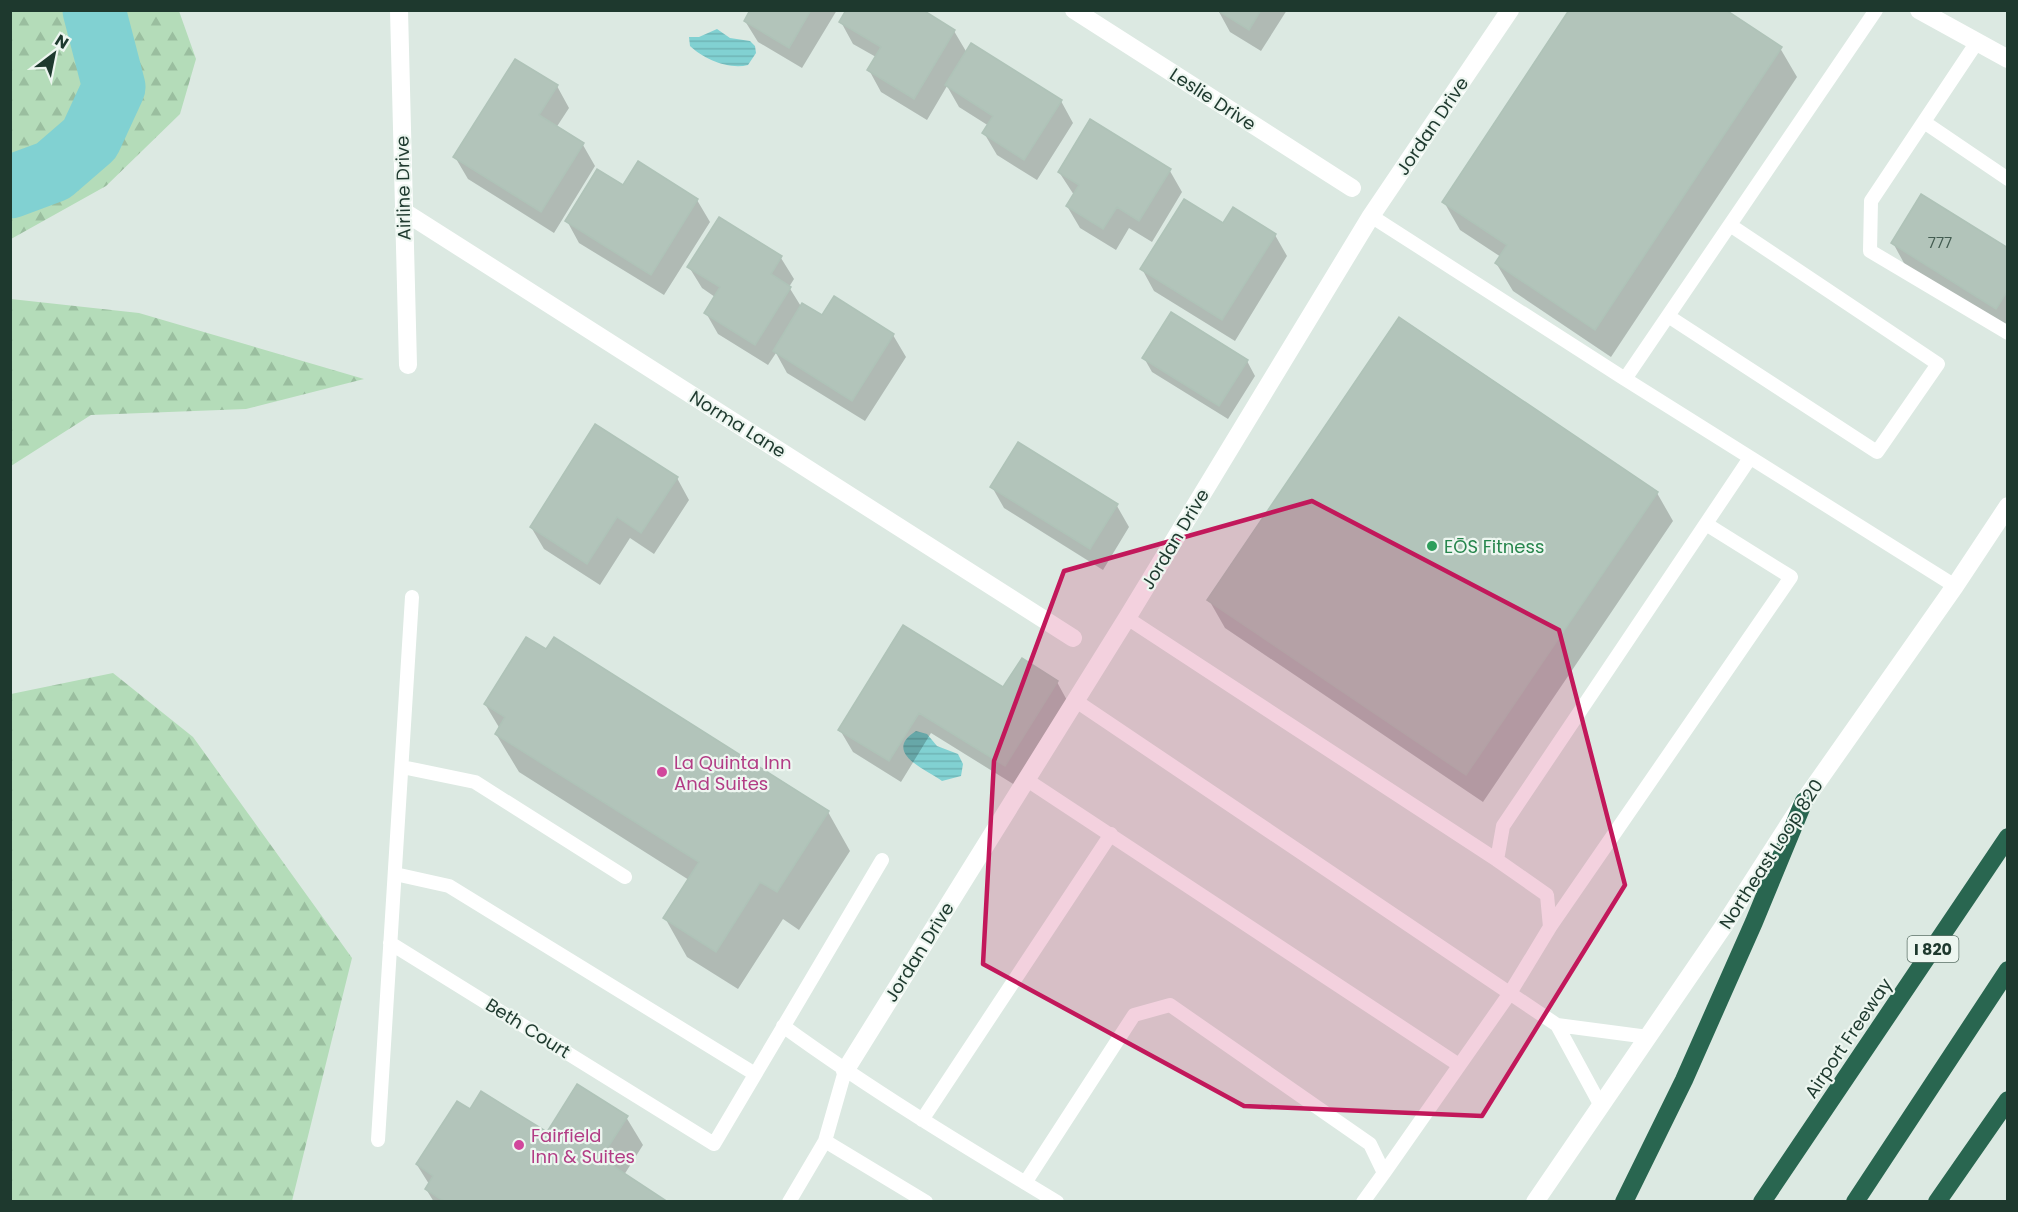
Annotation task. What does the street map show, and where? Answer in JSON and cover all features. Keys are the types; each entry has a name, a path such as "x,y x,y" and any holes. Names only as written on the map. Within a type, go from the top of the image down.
{"highway":[{"path":"1624,1202 1689,1070 1755,922 1804,801"},
{"name":"Airport Freeway","path":"1762,1202 2007,837"},
{"path":"1856,1202 2007,970"},
{"path":"1937,1202 2007,1100"}],"street":[{"name":"Airline Drive","path":"399,10 402,82 402,211 408,365"},
{"name":"Leslie Drive","path":"1074,10 1352,188"},
{"name":"Jordan Drive","path":"845,1071 1076,701 1371,216 1510,10"},
{"path":"1919,10 1992,50 2007,72"},
{"name":"Norma Lane","path":"402,211 1073,638"},
{"name":"Northeast Loop 820","path":"1535,1202 1723,927 1804,801 2007,506"}],"lane":[{"path":"1624,379 1876,10"},
{"path":"1992,50 1924,122 1871,201 1870,251 2007,333"},
{"path":"1924,122 2007,179"},
{"path":"1371,216 1624,379 1954,586"},
{"path":"1668,316 1876,452 1938,364 1730,225"},
{"path":"1497,860 1503,826 1750,458"},
{"path":"1363,1202 1510,993 1550,927 1791,577 1706,524"},
{"path":"378,1140 412,597"},
{"path":"1127,618 1547,895 1550,927"},
{"path":"1076,701 1557,1025 1648,1037"},
{"path":"402,767 475,782 625,877"},
{"path":"1027,780 1459,1065"},
{"path":"922,1120 1111,834"},
{"path":"395,874 449,886 755,1074 882,860"},
{"name":"Beth Court","path":"390,943 714,1144 755,1074"},
{"path":"1025,1183 1134,1015 1170,1005 1370,1144 1384,1173"},
{"path":"1557,1025 1600,1106"},
{"path":"783,1026 845,1071 1057,1202"},
{"path":"789,1202 825,1141 845,1071"},
{"path":"825,1141 926,1202"}],"highlighted area":[{"path":"1312,501 1559,630 1625,885 1482,1116 1244,1106 983,964 994,761 1064,571"}],"green space":[{"path":"11,10 179,11 196,59 180,114 106,186 11,239"},
{"path":"11,299 139,313 364,379 246,409 91,415 11,466"},
{"path":"113,673 193,737 352,958 292,1201 11,1201 11,694"}],"water":[{"path":"717,29 730,38 750,41 755,46 756,53 748,65 725,65 702,55 690,46 689,37 699,37"},
{"path":"916,731 927,734 937,746 958,754 963,764 961,776 942,781 918,766 905,754 903,747 906,739"}],"building":[{"path":"750,10 811,10 789,48 744,21"},
{"path":"846,10 923,10 955,30 914,99 867,70 881,47 839,22"},
{"path":"1217,10 1261,10 1249,30"},
{"path":"1569,10 1726,10 1782,47 1595,330 1495,263 1507,245 1442,202"},
{"path":"971,43 1062,100 1024,160 982,133 993,116 945,85"},
{"path":"515,59 558,85 539,115 584,143 541,212 453,157"},
{"path":"1090,119 1171,169 1139,221 1117,207 1103,229 1066,206 1079,185 1058,172"},
{"path":"638,161 698,199 651,275 565,221 597,169 623,185"},
{"path":"1921,194 2008,248 2008,290 1996,309 1891,243"},
{"path":"1184,199 1223,223 1233,207 1276,234 1222,320 1140,269"},
{"path":"719,217 782,256 771,274 791,287 755,345 704,313 720,287 687,267"},
{"path":"834,296 894,334 852,401 773,351 802,303 822,315"},
{"path":"1171,312 1248,360 1219,406 1142,358"},
{"name":"EŌS Fitness","path":"1399,317 1658,492 1466,775 1207,600"},
{"path":"595,424 678,477 641,533 617,517 587,564 530,527"},
{"path":"1018,442 1118,504 1090,549 990,487"},
{"path":"903,625 1003,687 1022,658 1058,681 1005,766 919,713 889,761 838,730"},
{"name":"La Quinta Inn And Suites","path":"526,637 546,649 554,637 829,811 777,892 760,882 716,952 663,918 699,862 495,734 505,717 484,704"},
{"name":"Fairfield Inn & Suites","path":"577,1084 628,1116 601,1158 668,1202 445,1202 425,1189 433,1176 416,1164 457,1101 470,1109 481,1091 547,1132"}],"waterway":[{"path":"10,187 53,171 90,139 114,87 94,10"}],"place":[{"name":"EŌS Fitness","path":"1432,546"},
{"name":"La Quinta Inn And Suites","path":"662,772"},
{"name":"Fairfield Inn & Suites","path":"519,1145"}]}
